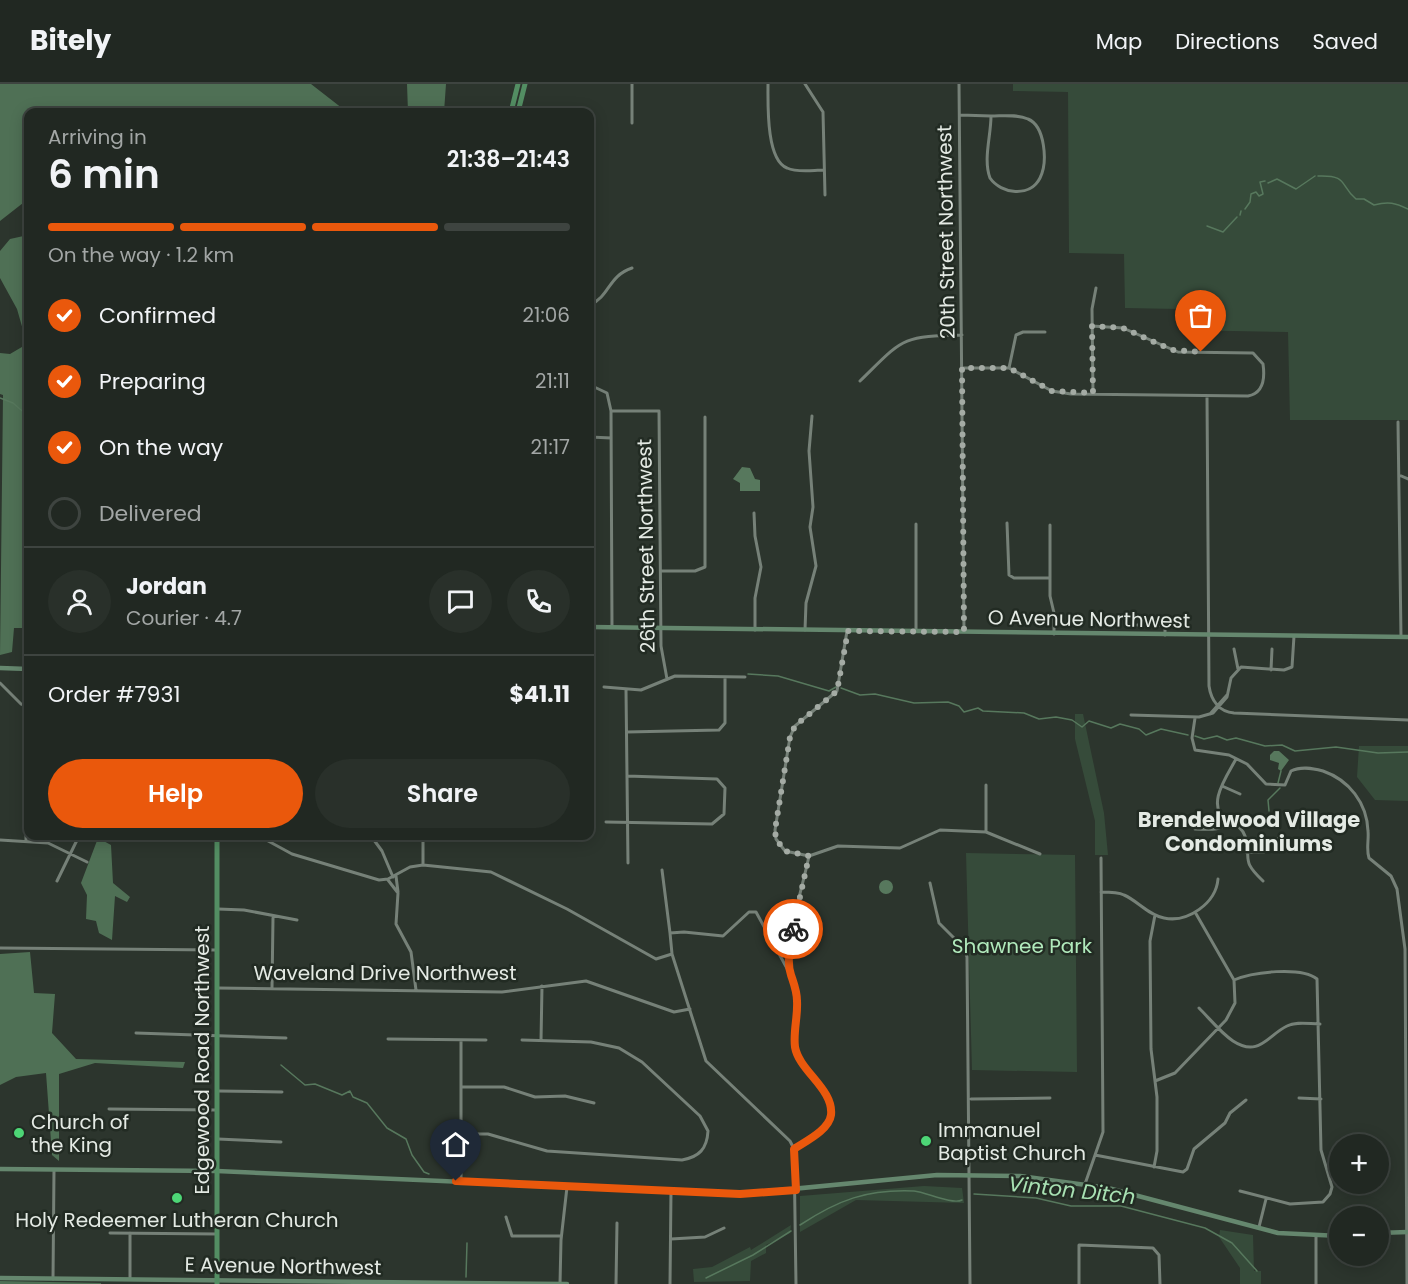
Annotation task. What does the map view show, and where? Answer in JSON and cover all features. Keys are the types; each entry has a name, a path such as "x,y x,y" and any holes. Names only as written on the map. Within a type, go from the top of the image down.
{"main road":[{"path":"513,108 518,84"},
{"path":"519,108 525,84"},
{"name":"Edgewood Road Northwest","path":"217,840 217,1282"}],"street":[{"path":"632,84 632,123"},
{"path":"768,84 772,148 776,160 790,169 824,170"},
{"path":"805,84 823,112 825,195"},
{"name":"20th Street Northwest","path":"959,84 964,632"},
{"path":"960,115 1025,117 1035,123 1041,132 1042,172 1037,183 1028,189 1004,190 990,177 987,156 991,138 991,116"},
{"path":"594,303 600,300 615,276 632,268"},
{"path":"1093,393 1092,303 1096,288"},
{"path":"962,368 1009,368 1052,391 1207,396 1254,395 1262,387 1264,373 1261,360 1253,353 1179,352 1123,328 1092,326"},
{"path":"1009,368 1016,335 1023,332 1045,333"},
{"path":"860,381 906,340 920,335 962,335"},
{"path":"594,388 607,393 611,411 612,627"},
{"path":"1207,396 1209,686 1211,697 1218,705 1234,713 1408,720"},
{"name":"26th Street Northwest","path":"611,411 659,411 660,628 667,679"},
{"path":"805,630 806,603 816,566 810,527 813,507 809,441 812,416"},
{"path":"661,571 695,571 705,567 705,417"},
{"path":"1398,422 1401,637"},
{"path":"594,437 611,438"},
{"path":"1398,475 1408,479"},
{"path":"754,513 755,536 761,567 755,598 756,630"},
{"path":"1007,522 1009,575 1014,578 1050,578"},
{"path":"916,524 916,632"},
{"path":"1050,525 1050,578 1054,634"},
{"path":"1137,625 1165,626 1165,635"},
{"name":"O Avenue Northwest","path":"594,627 1408,637"},
{"path":"848,631 837,691 795,726 790,737 775,830 776,839 785,851 809,856 838,846 900,848 940,830 986,832 1027,851 1040,854"},
{"path":"1238,669 1288,670 1292,667 1294,636"},
{"path":"1271,670 1272,649"},
{"path":"1131,715 1195,717 1210,714 1231,690 1231,678 1238,669 1234,650"},
{"path":"0,668 24,670"},
{"path":"604,687 626,690 649,689 675,676 745,677"},
{"path":"627,732 714,732 724,725 725,677"},
{"path":"0,683 24,705"},
{"path":"626,690 628,863"},
{"path":"1195,717 1192,738 1195,750 1229,755 1247,764 1266,784 1285,785 1291,771 1307,768 1338,778 1358,798 1367,819 1370,858 1391,876 1397,889 1406,949 1407,1284"},
{"path":"1236,759 1217,799 1218,806 1229,821 1236,824 1245,836 1246,852 1251,869 1263,881"},
{"path":"606,822 712,824 722,819 725,788 717,779 627,776"},
{"path":"986,785 986,832"},
{"path":"1222,786 1240,794"},
{"path":"1195,829 1218,829 1229,821"},
{"path":"0,840 48,843 87,862"},
{"path":"57,881 77,840"},
{"path":"266,840 316,863 379,880 395,877 410,867 423,865 492,872 567,909 656,959 672,954"},
{"path":"374,840 395,877 398,894 396,924 411,952 416,990"},
{"path":"423,840 423,865"},
{"path":"1246,852 1264,852 1280,845"},
{"path":"790,974 790,948 809,856"},
{"path":"1085,1184 1103,1132 1101,858"},
{"path":"662,870 672,954 706,1061 790,1142 794,1149 796,1284"},
{"path":"388,879 398,894"},
{"path":"1101,891 1122,894 1155,915 1174,918 1195,912 1211,899 1218,879"},
{"path":"930,883 939,924 964,948 967,957 970,1284"},
{"path":"218,909 244,910 273,918 297,920"},
{"path":"670,933 723,936 752,911 758,913 796,985 795,1047 825,1096 831,1113 829,1122 822,1129 794,1149"},
{"path":"1155,1080 1174,1073 1233,1011 1236,995 1234,980 1195,912"},
{"path":"1154,1167 1157,1151 1155,1080 1151,1049 1150,940 1155,915"},
{"path":"272,988 273,918"},
{"path":"0,948 218,950"},
{"path":"778,952 790,948"},
{"path":"1234,980 1257,973 1312,975 1319,983 1321,1150 1332,1187 1330,1194 1323,1202 1316,1203 1290,1204 1240,1191"},
{"name":"Waveland Drive Northwest","path":"217,988 502,992 586,981 674,1012 690,1009"},
{"path":"541,1041 542,986"},
{"path":"1199,1008 1234,1042 1254,1047 1271,1039 1286,1026 1320,1024"},
{"path":"136,1033 286,1038"},
{"path":"388,1039 486,1040"},
{"path":"461,1040 461,1181"},
{"path":"461,1134 489,1134 547,1151 682,1160 692,1159 705,1148 708,1131 700,1116 631,1054 605,1043 522,1040"},
{"path":"461,1087 504,1087 535,1096 565,1096 594,1103"},
{"path":"217,1091 282,1092"},
{"path":"970,1099 1050,1098"},
{"path":"1299,1098 1321,1098"},
{"path":"1095,1155 1179,1172 1187,1169 1194,1149 1225,1123 1230,1113 1246,1100"},
{"path":"109,1109 217,1110"},
{"path":"218,1139 281,1142"},
{"path":"0,1169 218,1172 740,1194 970,1174 1030,1177 1085,1184 1259,1229 1316,1237 1329,1236"},
{"path":"54,1170 54,1278"},
{"path":"560,1284 561,1236 567,1186"},
{"path":"670,1284 671,1191"},
{"path":"1259,1229 1266,1198"},
{"path":"506,1217 512,1236 561,1236"},
{"path":"616,1284 617,1223"},
{"path":"671,1239 705,1238 724,1228"},
{"path":"1389,1233 1407,1232"},
{"path":"110,1233 217,1234"},
{"path":"129,1279 130,1233"},
{"path":"1316,1237 1316,1284"},
{"path":"1079,1284 1079,1245 1153,1248 1160,1255 1160,1284"},
{"name":"E Avenue Northwest","path":"0,1278 567,1284"}],"green space":[{"path":"1013,84 1408,84 1408,420 1290,420 1288,332 1179,330 1179,309 1125,308 1124,254 1069,253 1068,92 1013,91"},
{"path":"1075,714 1083,714 1104,813 1108,855 1095,855 1095,821 1075,739"},
{"path":"1359,746 1408,746 1408,801 1375,800 1357,777"},
{"name":"Shawnee Park","path":"966,853 1075,855 1077,1072 972,1070"},
{"path":"924,1186 962,1188 964,1203 856,1200 800,1232 800,1196"},
{"path":"791,1225 790,1233 766,1245 766,1253 751,1261 750,1281 694,1282 693,1269 712,1267 750,1247 751,1250"},
{"path":"1220,1230 1253,1235 1254,1271 1261,1271 1261,1284 1240,1284 1240,1268 1219,1237"}],"shaded area":[{"path":"0,84 311,84 342,108 24,108 24,203 0,221"},
{"path":"407,84 446,84 444,108 408,108"},
{"path":"24,236 24,334 17,309 0,278 0,251 10,239"},
{"path":"24,346 24,628 14,628 12,652 0,655 3,395 0,394 0,353 10,354"},
{"path":"742,467 750,468 755,479 760,480 760,491 740,491 740,483 733,479"},
{"path":"1274,751 1279,751 1289,760 1281,771 1278,769 1279,763 1270,760 1270,755"},
{"path":"97,840 111,845 113,883 130,897 127,902 115,896 112,940 99,933 96,921 86,919 87,895 81,883"},
{"path":"886,880 891,882 893,887 891,892 886,894 881,892 879,887 881,882"},
{"path":"30,952 34,993 55,994 52,1033 76,1059 185,1062 183,1068 95,1063 59,1074 59,1161 52,1155 46,1073 16,1077 0,1085 0,954"},
{"path":"0,1281 101,1283 101,1284 0,1284"}],"waterway":[{"path":"1268,183 1277,179 1296,189 1315,176"},
{"path":"1318,176 1339,179 1356,199 1364,199 1374,205 1392,203 1408,209"},
{"path":"1245,209 1250,202 1251,194 1256,192 1259,196 1263,194 1260,182 1265,181"},
{"path":"1240,215 1241,211"},
{"path":"1207,226 1223,232 1237,217"},
{"path":"0,398 13,403 24,413"},
{"path":"748,674 778,676 829,691 836,687"},
{"path":"841,688 860,695 875,694 914,703 948,702 959,706 964,712 978,708 983,711 1024,713 1039,719 1056,717 1072,720 1082,727 1089,721 1111,728 1120,724 1139,729 1146,735 1161,729 1188,735"},
{"path":"1195,736 1204,739 1217,736 1227,740 1236,738 1265,746 1282,745 1295,751 1336,747 1378,753 1408,752"},
{"path":"1278,783 1281,771"},
{"path":"1269,811 1268,800 1280,788"},
{"path":"281,1065 305,1085 315,1084 342,1095 350,1091 353,1097 367,1103 387,1128 406,1139 412,1155 424,1172 429,1174"},
{"name":"Vinton Ditch","path":"800,1225 827,1209 867,1194 914,1191 952,1201 962,1200"},
{"name":"Vinton Ditch","path":"974,1194 1036,1198 1071,1206 1121,1206 1205,1228 1232,1243 1257,1271"},
{"name":"Vinton Ditch","path":"706,1278 753,1255 791,1231"},
{"path":"466,1277 467,1243"}],"way so far":[{"path":"793,929 809,856 800,856 785,851 776,839 775,830 790,737 795,726 837,691 848,631 964,632 962,368 1009,368 1052,391 1071,394 1093,393 1092,326 1123,328 1164,348 1179,352 1201,352"}],"place":[{"name":"Church of the King","path":"19,1133"},
{"name":"Immanuel Baptist Church","path":"926,1141"},
{"name":"Holy Redeemer Lutheran Church","path":"177,1198"}],"district":[{"name":"Brendelwood Village Condominiums","path":"1249,831"}],"route":[{"path":"456,1181 740,1194 796,1190 794,1149 822,1129 829,1122 831,1113 825,1096 795,1047 798,1013 796,985 790,974 789,959 793,929"}]}
